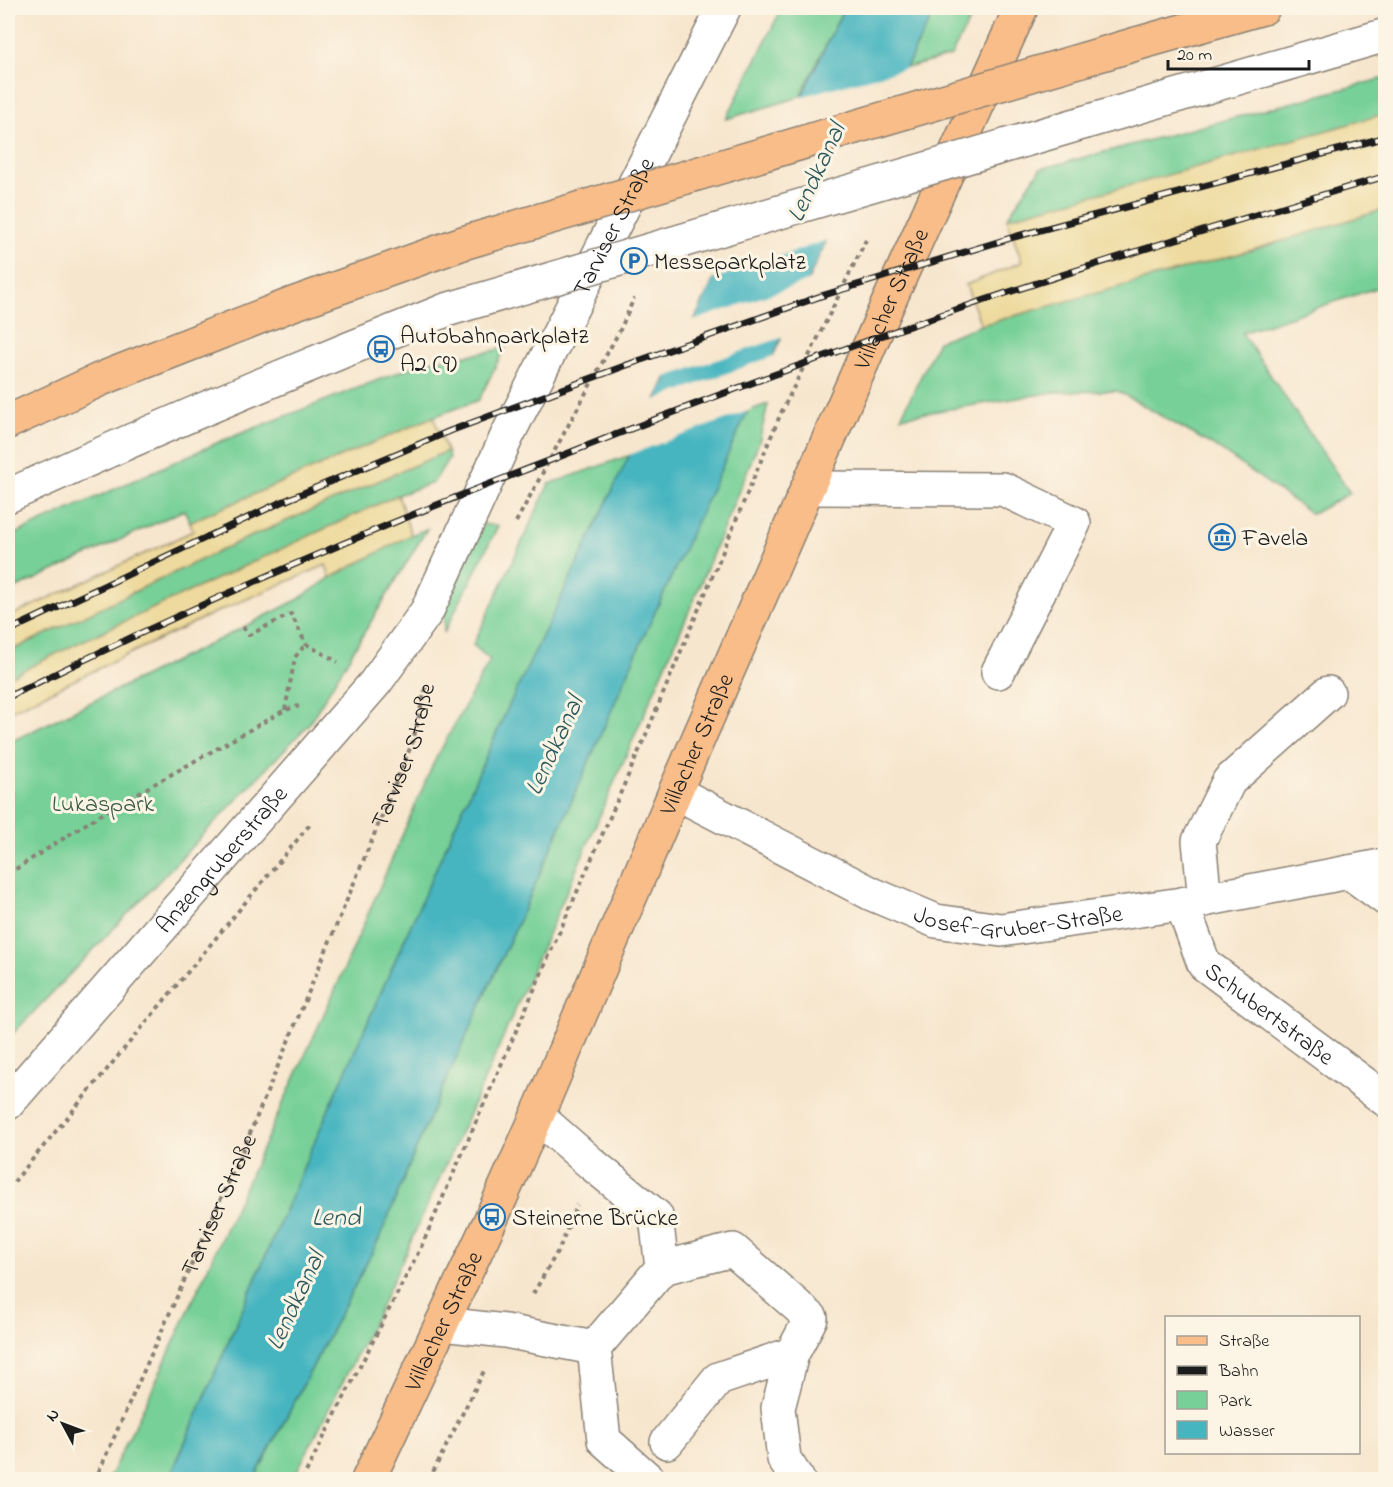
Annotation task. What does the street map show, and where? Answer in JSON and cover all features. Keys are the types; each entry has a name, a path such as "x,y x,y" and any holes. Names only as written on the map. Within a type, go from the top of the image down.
{"main road":[{"name":"Villacher Straße","path":"368,1479 537,1116 886,308 1021,8"},
{"path":"8,422 101,379 290,306 463,243 1263,8"}],"street":[{"name":"Tarviser Straße","path":"427,611 508,435 724,8"},
{"path":"8,496 306,364 446,310 1386,35"},
{"path":"809,488 1003,489 1074,523 998,672"},
{"name":"Anzengruberstraße","path":"8,1103 375,683 427,611"},
{"name":"Schubertstraße","path":"1328,693 1229,781 1199,841 1193,902 1204,964 1386,1100"},
{"name":"Josef-Gruber-Straße","path":"675,792 872,894 936,921 1002,930 1193,902 1386,865"},
{"path":"1349,872 1386,899"},
{"path":"537,1116 656,1216 662,1268"},
{"path":"649,1479 604,1440 594,1348 662,1268 733,1250 811,1318 792,1354 778,1408 784,1459 798,1479"},
{"path":"442,1324 505,1331 594,1348"},
{"path":"667,1442 718,1379 792,1354"}],"path":[{"path":"302,1479 422,1245 642,744 781,414 866,240"},
{"path":"243,627 249,635 291,614 306,644 295,657 285,710"},
{"name":"Tarviser Straße","path":"95,1479 248,1138 412,741 427,680"},
{"path":"8,874 103,813 285,710 307,704"}],"green space":[{"path":"782,8 844,8 800,97 726,119"},
{"path":"936,8 976,8 951,56 906,68"},
{"path":"1385,78 1385,114 1007,218 1040,169"},
{"path":"1385,209 1385,285 1242,333 1350,493 1312,514 1219,449 1118,391 1055,392 901,417 938,341 981,325 1252,250"},
{"path":"505,347 479,400 433,417 190,522 184,510 8,592 8,537 219,442 424,362"},
{"path":"768,404 759,442 690,609 480,1090 378,1313 293,1479 254,1480 379,1239 425,1127 747,411"},
{"path":"447,451 449,458 433,483 398,495 76,644 8,678 8,652 238,542"},
{"path":"630,455 504,716 324,1120 169,1479 108,1480 151,1392 339,981 434,762 490,660 473,645 549,484"},
{"path":"483,524 498,526 444,633 444,609"},
{"name":"Lukaspark","path":"427,529 309,724 8,1039 8,743 297,600 330,578 411,535"}],"sand":[{"path":"1385,114 1385,209 1252,250 981,325 966,285 1022,262 1007,218"},
{"path":"433,417 447,451 238,542 8,652 8,617 193,531 190,522"},
{"path":"398,495 411,535 330,578 326,565 212,614 8,712 8,678 76,644"}],"water":[{"name":"Lend","path":"844,8 936,8 913,53 644,636 425,1127 379,1239 254,1479 169,1480 324,1120 504,716"}],"pier":[{"path":"910,67 830,239 710,280 796,98"},
{"path":"811,280 784,337 663,378 690,322"},
{"path":"776,355 751,410 626,456 652,401"}],"railway":[{"path":"8,631 275,505 450,431 627,365 821,296 1014,237 1386,137"},
{"path":"8,697 209,602 345,543 712,398 982,301 1386,176"}],"place":[{"name":"Messeparkplatz","path":"634,261"},
{"name":"Autobahnparkplatz A2 (9)","path":"381,349"},
{"name":"Favela","path":"1222,537"},
{"name":"Steinerne Brücke","path":"492,1217"}],"water label":[{"name":"Lendkanal","path":"815,172"},
{"name":"Lendkanal","path":"553,745"},
{"name":"Lendkanal","path":"294,1300"}]}
